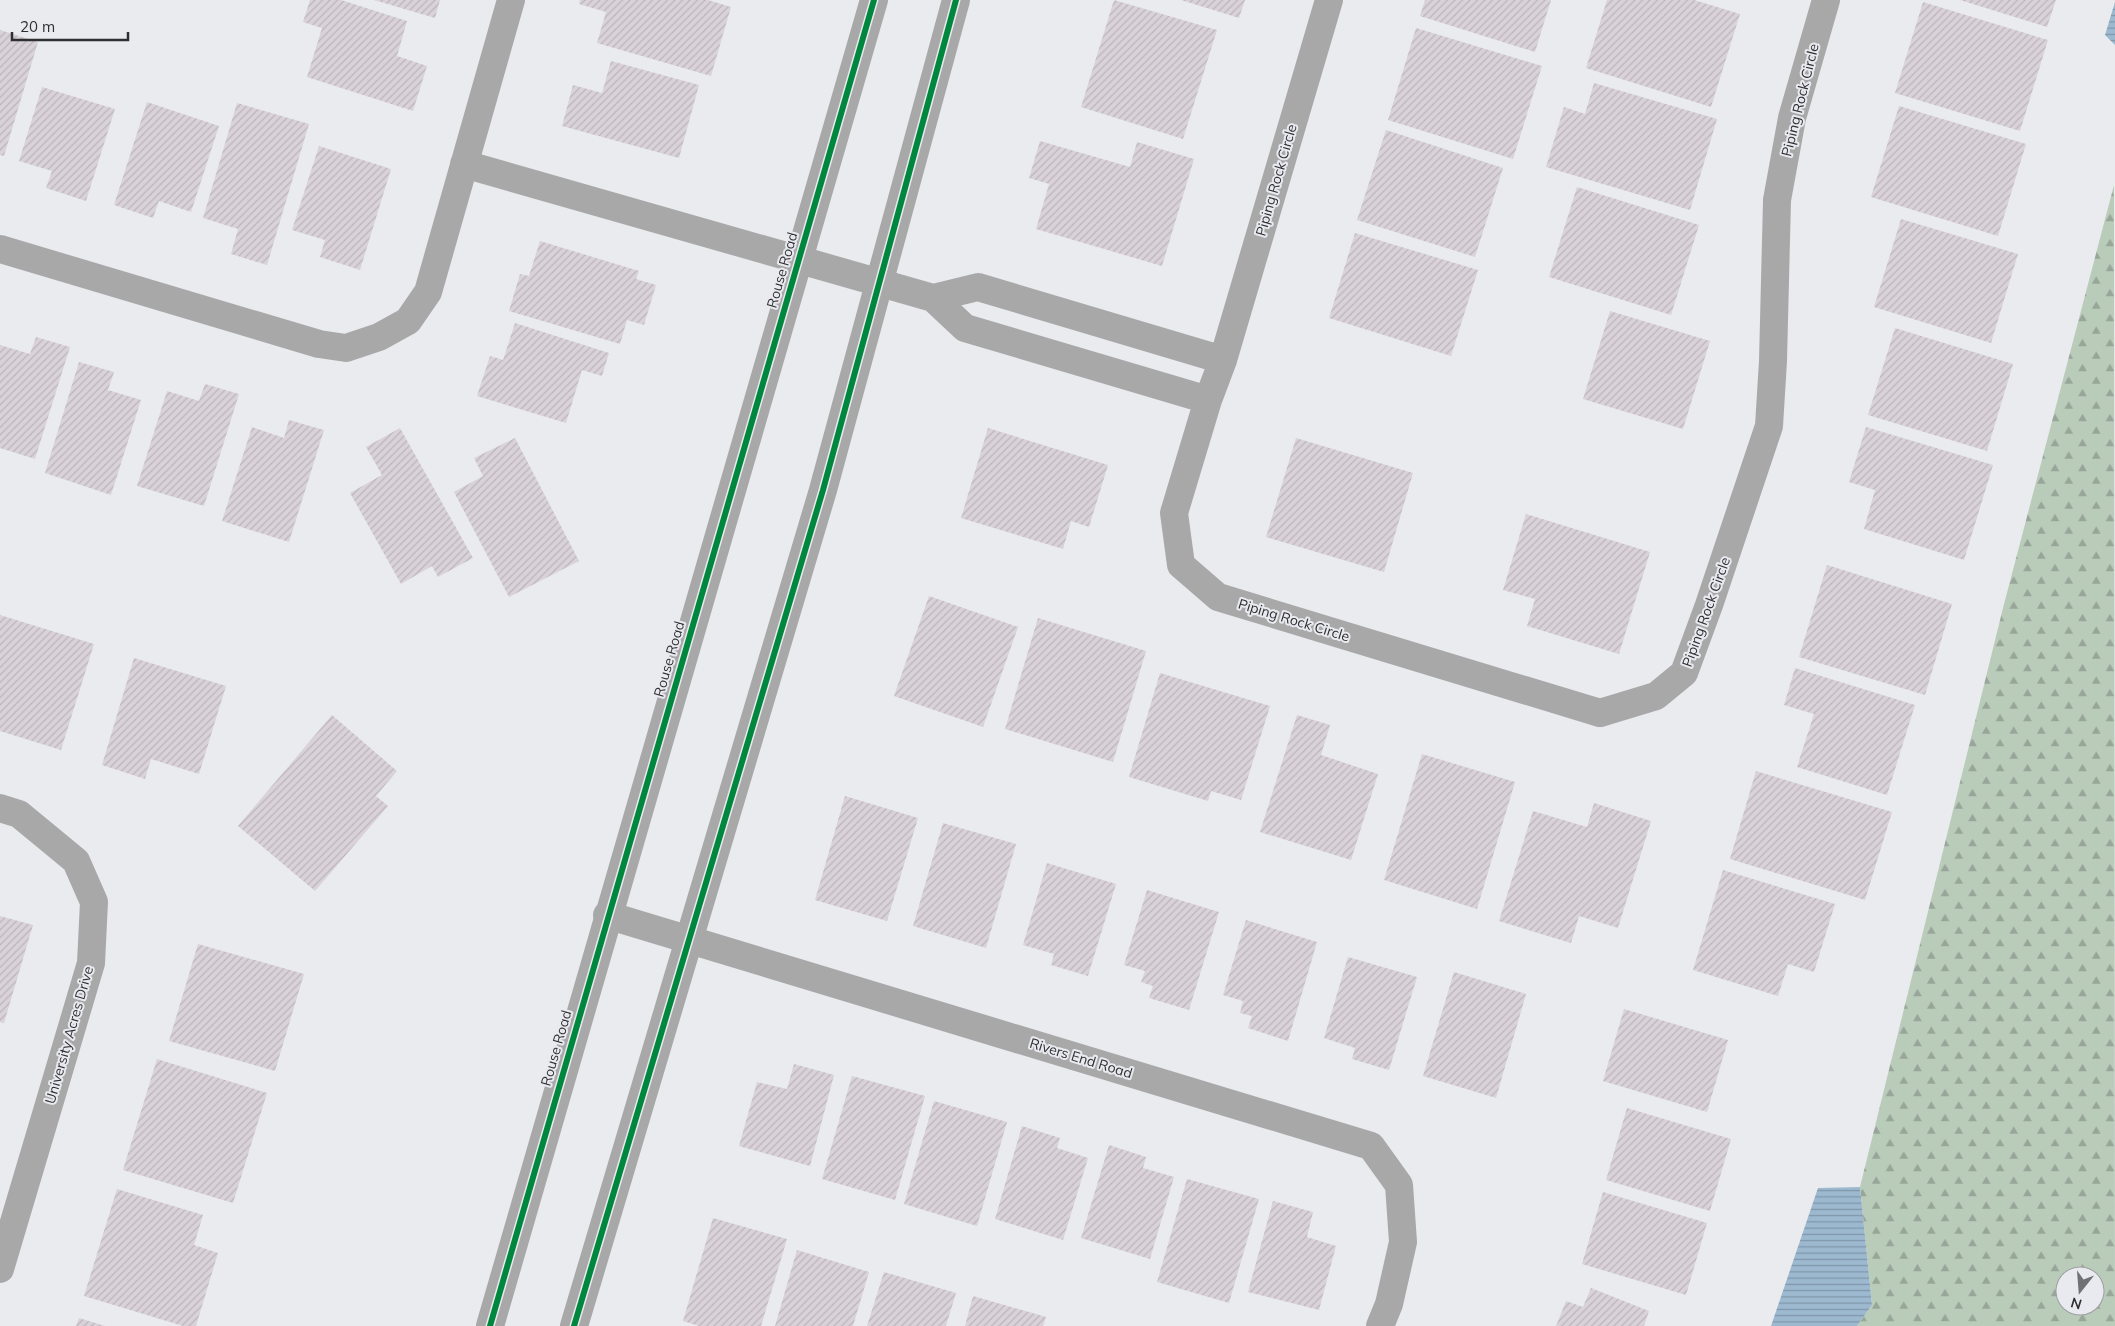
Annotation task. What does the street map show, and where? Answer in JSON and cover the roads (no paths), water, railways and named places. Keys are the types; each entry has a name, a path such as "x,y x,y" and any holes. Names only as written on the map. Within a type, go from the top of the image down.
{"street":[{"path":"0,249 319,344 346,348 379,338 408,321 428,292 511,0"},
{"name":"Rouse Road","path":"490,1326 874,0"},
{"path":"574,1326 823,490 956,0"},
{"name":"Piping Rock Circle","path":"1329,0 1223,360 1208,400 1174,513 1181,565 1218,596 1600,713 1656,696 1684,673 1709,605 1769,426 1774,361 1777,200 1792,118 1826,0"},
{"path":"464,164 799,258 933,298 965,328 1208,400"},
{"path":"933,298 978,287 1223,360"},
{"path":"1078,361 1092,320"},
{"name":"University Acres Drive","path":"0,808 19,814 76,861 94,902 91,963 0,1269"},
{"name":"Rivers End Road","path":"608,915 1371,1146 1399,1185 1403,1242 1389,1304 1380,1326"}],"water":[{"path":"2115,2 2115,45 2105,35"},
{"path":"1860,1187 1872,1305 1857,1326 1771,1326 1818,1188"}]}
